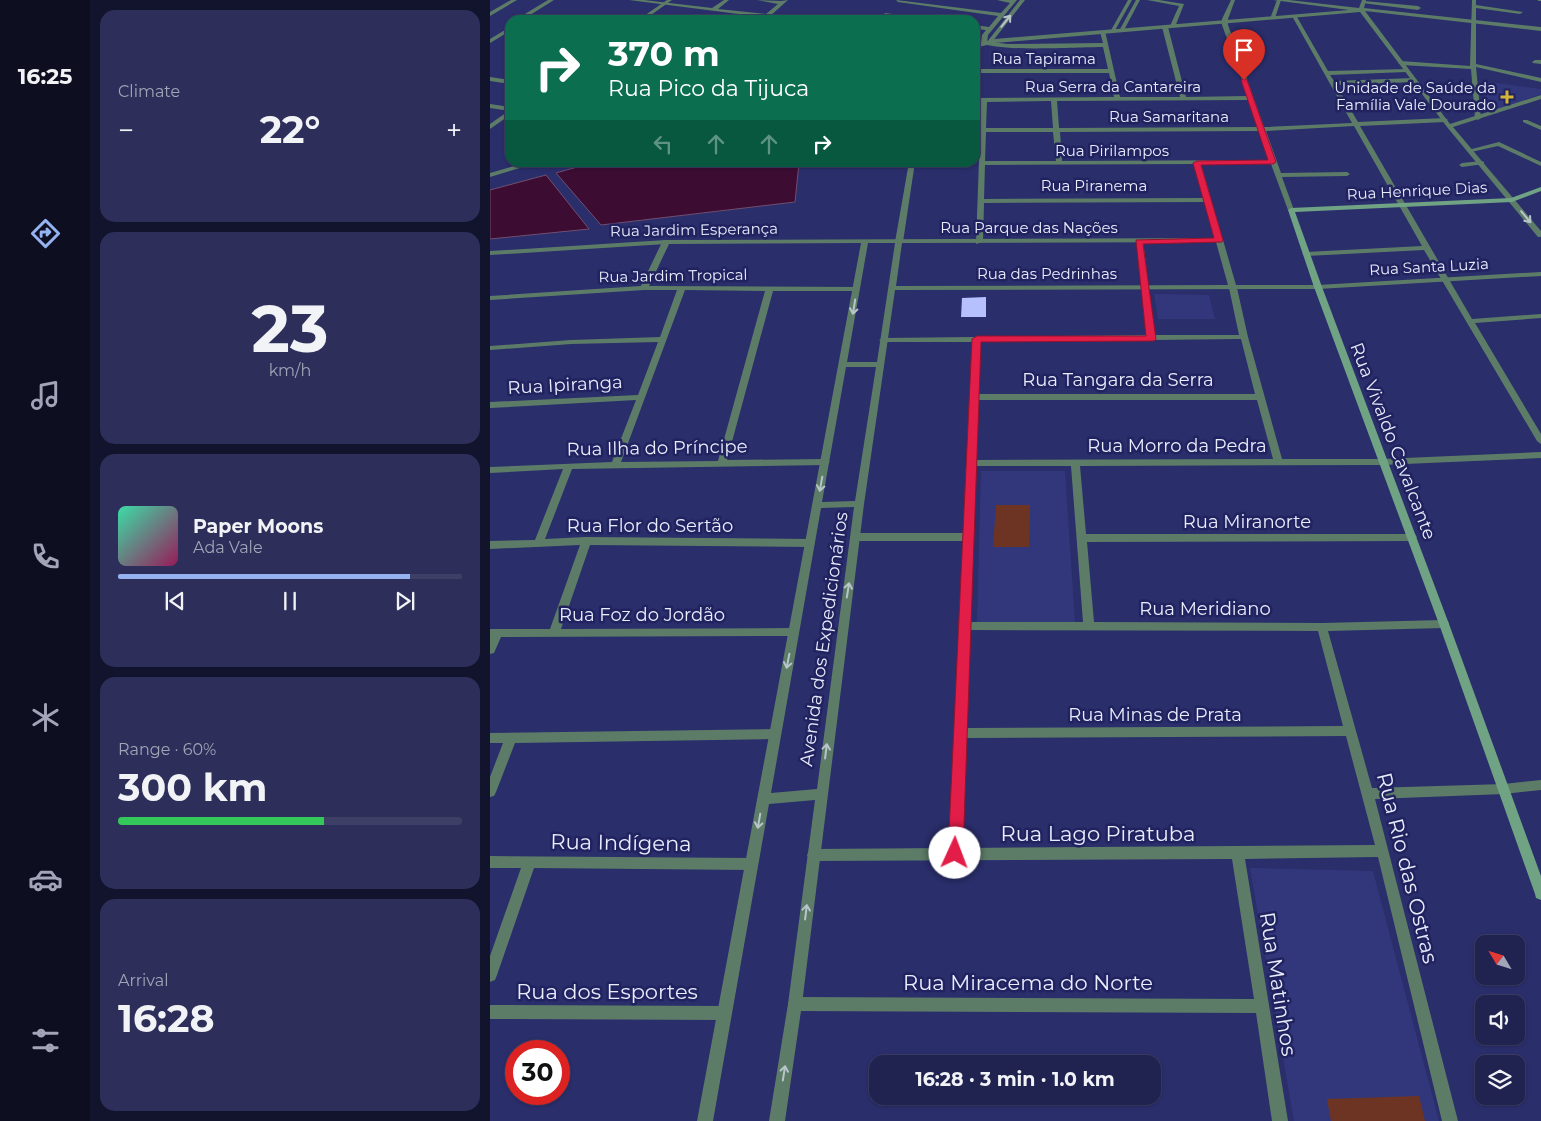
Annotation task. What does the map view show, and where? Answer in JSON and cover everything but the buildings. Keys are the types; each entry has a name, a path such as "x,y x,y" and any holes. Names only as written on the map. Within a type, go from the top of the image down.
{"main road":[{"name":"Rua Henrique Dias","path":"1291,210 1512,200 1541,189"},
{"name":"Rua Vivaldo Cavalcante","path":"1291,210 1382,462 1444,624 1541,894"}],"street":[{"path":"490,14 515,0"},
{"path":"526,15 552,0"},
{"path":"534,15 560,0"},
{"path":"631,0 664,4"},
{"path":"648,15 664,4 677,0"},
{"path":"713,10 727,0"},
{"path":"760,0 784,1"},
{"path":"999,0 1014,1"},
{"path":"982,44 1023,0"},
{"path":"1149,0 1182,5 1173,26"},
{"path":"1224,22 1233,0"},
{"path":"1275,0 1541,29"},
{"path":"1272,18 1280,0"},
{"path":"768,15 784,1"},
{"path":"885,15 899,1 1002,15"},
{"path":"982,44 985,35 1014,1"},
{"path":"1361,10 1364,1 1418,8"},
{"path":"670,2 746,15"},
{"path":"655,15 670,2"},
{"path":"1112,31 1129,2 1137,2 1121,30"},
{"path":"1478,118 1474,67 1474,3 1520,12"},
{"path":"982,44 1121,30 1361,10"},
{"path":"1361,10 1447,123 1541,234"},
{"path":"1294,17 1445,280 1541,441"},
{"name":"Rua Vivaldo Cavalcante","path":"1224,22 1291,210"},
{"path":"490,36 505,27"},
{"path":"1165,27 1184,99"},
{"path":"980,28 991,29"},
{"path":"490,41 505,32"},
{"path":"1103,32 1117,99"},
{"path":"982,44 1007,46 1106,45"},
{"path":"1401,63 1474,67 1541,80"},
{"path":"1326,73 1406,70"},
{"name":"Rua Tapirama","path":"980,71 1112,71"},
{"path":"490,79 505,81"},
{"path":"1332,83 1414,80"},
{"name":"Rua Samaritana","path":"980,130 1262,129 1447,123 1478,118 1541,97"},
{"name":"Rua Serra da Cantareira","path":"980,100 1250,98"},
{"path":"980,124 984,100"},
{"path":"1054,100 1059,163"},
{"path":"490,106 505,110"},
{"path":"492,124 505,115"},
{"path":"1525,121 1541,128"},
{"path":"490,134 505,123"},
{"path":"979,242 982,164 980,141"},
{"path":"1471,150 1497,144 1541,164"},
{"name":"Rua Pirilampos","path":"982,164 1273,162"},
{"path":"1197,163 1233,288 1244,337 1278,462"},
{"path":"1462,165 1482,163"},
{"path":"490,175 516,167"},
{"name":"Avenida dos Expedicionários","path":"777,1121 795,1004 859,504 911,167"},
{"path":"1278,176 1347,174"},
{"name":"Rua Piranema","path":"980,201 1208,200"},
{"name":"Rua Parque das Nações","path":"899,242 1219,240"},
{"path":"1139,241 1151,339"},
{"path":"644,288 666,242"},
{"name":"Rua Jardim Esperança","path":"490,253 666,242 899,242"},
{"name":"Avenida dos Expedicionários","path":"705,1121 865,242"},
{"path":"1306,254 1428,248"},
{"name":"Rua Santa Luzia","path":"1233,288 1318,287 1541,274"},
{"name":"Rua Jardim Tropical","path":"490,298 644,288 856,289"},
{"path":"615,466 682,288"},
{"path":"722,463 770,288"},
{"name":"Rua das Pedrinhas","path":"891,288 1233,288"},
{"path":"1470,321 1541,316"},
{"path":"883,340 1244,337"},
{"path":"490,348 572,342 664,339"},
{"path":"955,853 977,339"},
{"path":"844,365 880,364"},
{"name":"Rua Tangara da Serra","path":"974,396 1261,397"},
{"name":"Rua Ipiranga","path":"490,405 642,397"},
{"name":"Rua Morro da Pedra","path":"972,463 1382,462 1541,455"},
{"name":"Rua Ilha do Príncipe","path":"490,470 568,466 825,462"},
{"path":"1075,462 1089,626"},
{"path":"539,542 568,466"},
{"path":"818,505 859,504"},
{"path":"856,537 969,537"},
{"name":"Rua Miranorte","path":"1082,538 1412,538"},
{"path":"554,632 586,541"},
{"name":"Rua Flor do Sertão","path":"490,545 586,541 810,543"},
{"name":"Rua Meridiano","path":"965,626 1322,627 1444,624"},
{"name":"Rua Rio das Ostras","path":"1322,627 1383,851 1450,1121"},
{"path":"490,650 494,632"},
{"name":"Rua Foz do Jordão","path":"494,632 794,632"},
{"name":"Rua Minas de Prata","path":"960,733 1350,731"},
{"path":"490,738 774,734"},
{"path":"490,792 511,738"},
{"path":"1368,794 1504,789 1541,785"},
{"path":"763,798 821,794"},
{"name":"Rua Lago Piratuba","path":"813,855 955,853 1238,854 1383,851"},
{"name":"Rua Matinhos","path":"1238,854 1280,1121"},
{"name":"Rua Indígena","path":"490,862 751,864"},
{"path":"490,975 530,862"},
{"name":"Rua Miracema do Norte","path":"795,1004 1261,1006"},
{"name":"Rua dos Esportes","path":"490,1012 724,1013"}],"shaded area":[{"name":"Unidade de Saúde da Família Vale Dourado","path":"1483,81 1541,89 1541,94 1484,114"},
{"path":"577,167 799,167 795,202 601,225 556,173"},
{"path":"546,175 589,229 490,239 490,190"},
{"path":"1154,294 1209,295 1215,319 1158,319"},
{"path":"981,471 1065,471 1075,623 977,622"},
{"path":"996,505 1030,505 1029,547 993,547"},
{"path":"1250,868 1373,871 1439,1121 1294,1121"},
{"path":"1419,1096 1425,1121 1331,1121 1327,1099"}],"place":[{"name":"Unidade de Saúde da Família Vale Dourado","path":"1507,97"}],"route":[{"path":"955,853 977,339 1151,339 1139,241 1219,240 1197,163 1273,162 1244,80"}]}
